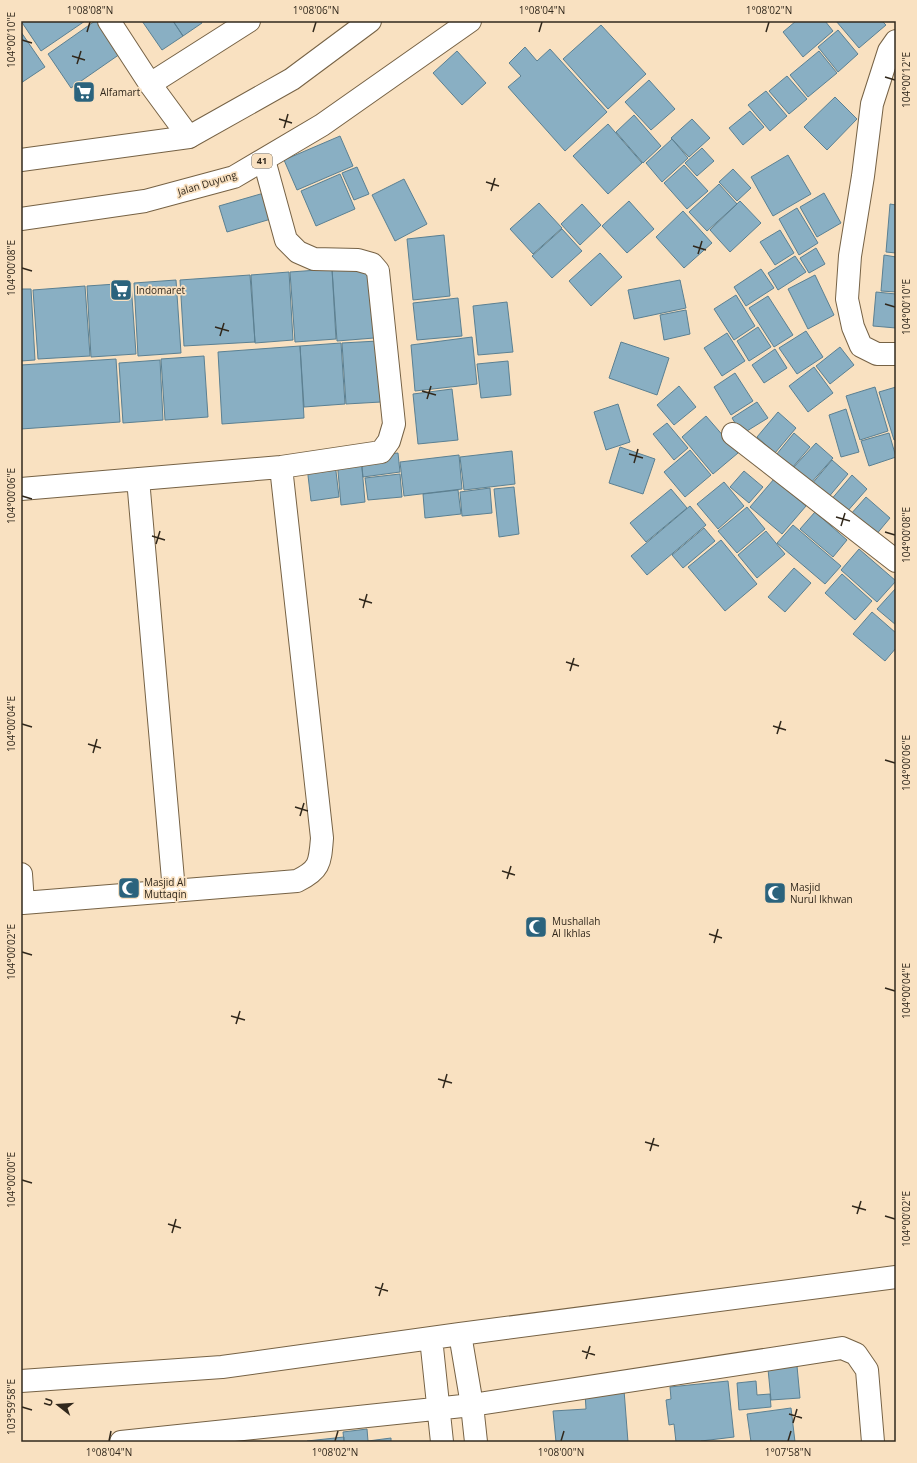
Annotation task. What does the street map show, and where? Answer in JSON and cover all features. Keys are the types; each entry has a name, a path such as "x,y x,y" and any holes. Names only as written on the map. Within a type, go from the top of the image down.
{"main road":[{"path":"109,21 150,84 189,137"},
{"path":"150,84 249,21"},
{"path":"21,160 189,137 292,79 370,21"},
{"name":"Jalan Duyung","path":"21,219 145,201 234,177 322,125 470,21"},
{"path":"896,41 889,51 872,104 863,176 850,256 847,299 853,327 861,346 877,354 896,354"},
{"path":"21,489 281,467 381,452 390,441 394,424 378,271 372,264 358,260 314,259 298,252 286,240 264,160"},
{"path":"733,434 896,561"},
{"path":"21,874 22,903 297,881 309,875 317,867 321,854 322,838 281,467"},
{"path":"138,479 174,891"},
{"path":"21,1381 222,1367 460,1334 896,1277"},
{"path":"460,1334 472,1406 476,1442"},
{"path":"431,1338 442,1442"},
{"path":"121,1442 438,1408 472,1406 842,1348 856,1354 867,1370 874,1442"}],"building":[{"path":"21,21 85,21 41,51"},
{"path":"97,21 120,54 71,88 48,54"},
{"path":"142,21 173,21 183,36 162,50"},
{"path":"173,21 201,21 202,23 183,36"},
{"path":"796,21 825,21 833,31 803,57 783,32"},
{"path":"836,21 882,21 886,25 859,48"},
{"path":"601,25 646,74 608,109 563,59"},
{"path":"838,30 858,54 838,72 818,47"},
{"path":"21,32 45,67 21,83"},
{"path":"525,47 537,61 550,49 607,112 565,151 508,87 521,76 509,63"},
{"path":"457,51 486,83 462,105 433,73"},
{"path":"819,51 837,73 808,97 790,75"},
{"path":"787,76 807,99 789,114 769,91"},
{"path":"649,80 675,109 651,130 625,102"},
{"path":"766,91 787,116 770,131 748,105"},
{"path":"835,97 857,119 827,150 804,127"},
{"path":"750,111 764,127 743,145 729,128"},
{"path":"634,115 661,146 643,163 616,132"},
{"path":"692,119 710,138 689,157 671,138"},
{"path":"608,124 642,163 608,194 573,156"},
{"path":"340,136 353,166 297,190 284,160"},
{"path":"672,139 688,158 662,182 646,163"},
{"path":"702,148 714,161 697,176 685,163"},
{"path":"788,155 811,194 773,216 751,177"},
{"path":"684,165 708,191 687,209 664,183"},
{"path":"357,167 369,194 354,200 342,173"},
{"path":"733,169 751,188 737,201 719,182"},
{"path":"340,174 355,209 316,226 301,191"},
{"path":"404,179 427,224 395,241 372,195"},
{"path":"719,184 737,204 707,231 689,212"},
{"path":"264,193 271,219 227,232 219,206"},
{"path":"824,193 841,223 817,237 800,207"},
{"path":"629,201 654,229 627,253 602,226"},
{"path":"740,201 761,223 730,252 710,230"},
{"path":"539,203 562,228 533,254 510,229"},
{"path":"582,204 601,225 580,245 561,224"},
{"path":"890,204 896,205 896,253 886,252"},
{"path":"797,208 818,243 799,255 779,219"},
{"path":"683,211 712,243 684,268 656,237"},
{"path":"562,229 582,251 552,278 532,256"},
{"path":"780,230 794,253 775,265 760,242"},
{"path":"444,235 450,296 413,300 407,239"},
{"path":"816,248 825,264 809,273 800,258"},
{"path":"600,253 622,277 591,306 569,281"},
{"path":"884,255 896,257 896,292 881,291"},
{"path":"795,256 806,272 778,290 768,273"},
{"path":"369,267 374,338 337,341 332,269"},
{"path":"332,269 336,339 295,342 290,272"},
{"path":"761,269 774,288 746,306 734,287"},
{"path":"289,272 293,340 255,343 251,275"},
{"path":"250,275 255,342 184,346 180,280"},
{"path":"815,275 834,315 808,329 788,289"},
{"path":"176,280 181,353 138,356 134,283"},
{"path":"680,280 686,308 634,319 628,290"},
{"path":"131,283 136,354 91,357 87,286"},
{"path":"85,286 90,356 38,359 33,290"},
{"path":"21,289 31,289 35,360 21,361"},
{"path":"876,292 896,294 896,328 873,326"},
{"path":"736,295 755,326 734,340 714,309"},
{"path":"768,296 793,335 774,347 749,308"},
{"path":"458,298 462,336 417,340 413,303"},
{"path":"507,302 513,352 478,355 473,306"},
{"path":"686,310 690,334 664,340 660,315"},
{"path":"758,327 771,347 749,361 737,341"},
{"path":"806,331 823,357 797,374 779,348"},
{"path":"727,333 745,361 722,376 704,348"},
{"path":"472,337 477,384 415,391 411,345"},
{"path":"378,341 381,402 346,404 342,343"},
{"path":"621,342 669,358 657,395 609,378"},
{"path":"341,343 345,404 304,407 300,346"},
{"path":"300,346 304,418 222,424 218,352"},
{"path":"840,347 854,365 830,384 816,366"},
{"path":"775,349 787,368 764,383 752,365"},
{"path":"204,356 208,417 165,420 161,359"},
{"path":"116,359 120,422 21,429 21,365"},
{"path":"160,360 163,420 123,423 119,363"},
{"path":"508,361 511,395 481,398 477,364"},
{"path":"814,367 833,393 808,412 789,386"},
{"path":"735,373 753,401 731,415 714,387"},
{"path":"679,386 696,407 674,425 657,405"},
{"path":"875,387 888,431 860,440 846,396"},
{"path":"896,387 896,439 894,440 879,392"},
{"path":"452,389 458,440 418,444 413,394"},
{"path":"757,402 768,418 742,434 732,418"},
{"path":"618,404 630,442 606,450 594,412"},
{"path":"846,409 859,452 841,457 829,415"},
{"path":"778,412 796,428 775,453 757,437"},
{"path":"706,416 738,453 713,474 682,437"},
{"path":"667,423 688,448 674,460 653,434"},
{"path":"794,433 810,447 792,468 776,455"},
{"path":"889,433 896,457 869,466 861,441"},
{"path":"816,443 833,458 810,484 792,469"},
{"path":"620,447 655,459 643,494 609,483"},
{"path":"690,450 711,475 685,497 664,472"},
{"path":"512,451 515,484 464,490 460,457"},
{"path":"398,453 400,472 363,477 361,457"},
{"path":"459,455 462,489 404,496 400,462"},
{"path":"361,457 365,502 341,505 337,460"},
{"path":"832,460 848,474 827,499 811,485"},
{"path":"335,463 339,497 311,501 307,467"},
{"path":"744,471 763,487 749,503 730,487"},
{"path":"400,474 402,497 368,500 365,478"},
{"path":"852,475 867,489 845,514 830,501"},
{"path":"774,479 806,506 782,534 750,507"},
{"path":"724,482 744,506 718,529 697,504"},
{"path":"514,487 519,534 499,537 494,489"},
{"path":"490,488 492,513 462,516 460,492"},
{"path":"671,489 687,508 646,542 630,523"},
{"path":"458,490 461,514 425,518 423,494"},
{"path":"866,497 890,518 875,536 850,515"},
{"path":"690,506 706,525 647,575 631,556"},
{"path":"747,507 765,529 737,553 718,531"},
{"path":"815,512 847,540 833,557 800,529"},
{"path":"793,525 841,566 825,584 777,543"},
{"path":"704,528 715,541 683,568 672,555"},
{"path":"766,531 785,554 757,578 738,555"},
{"path":"721,540 757,584 725,611 688,567"},
{"path":"859,549 896,581 877,602 841,570"},
{"path":"794,568 811,583 785,612 768,597"},
{"path":"842,574 872,601 855,620 825,593"},
{"path":"896,588 896,625 877,609"},
{"path":"872,612 896,633 896,648 885,661 853,634"},
{"path":"797,1366 800,1398 771,1400 768,1369"},
{"path":"728,1381 734,1437 701,1442 676,1442 674,1424 669,1425 666,1400 671,1399 670,1387"},
{"path":"756,1381 757,1395 770,1394 771,1407 739,1410 737,1383"},
{"path":"624,1390 628,1442 556,1442 553,1411 586,1409 585,1393"},
{"path":"791,1408 795,1442 751,1442 747,1414"},
{"path":"367,1429 368,1441 391,1438 391,1442 344,1442 343,1432"},
{"path":"344,1437 344,1442 307,1442 307,1441"}],"place":[{"name":"Alfamart","path":"84,92"},
{"name":"Indomaret","path":"121,290"},
{"name":"Masjid Al Muttaqin","path":"129,888"},
{"name":"Masjid Nurul Ikhwan","path":"775,893"},
{"name":"Mushallah Al Ikhlas","path":"536,927"}]}
